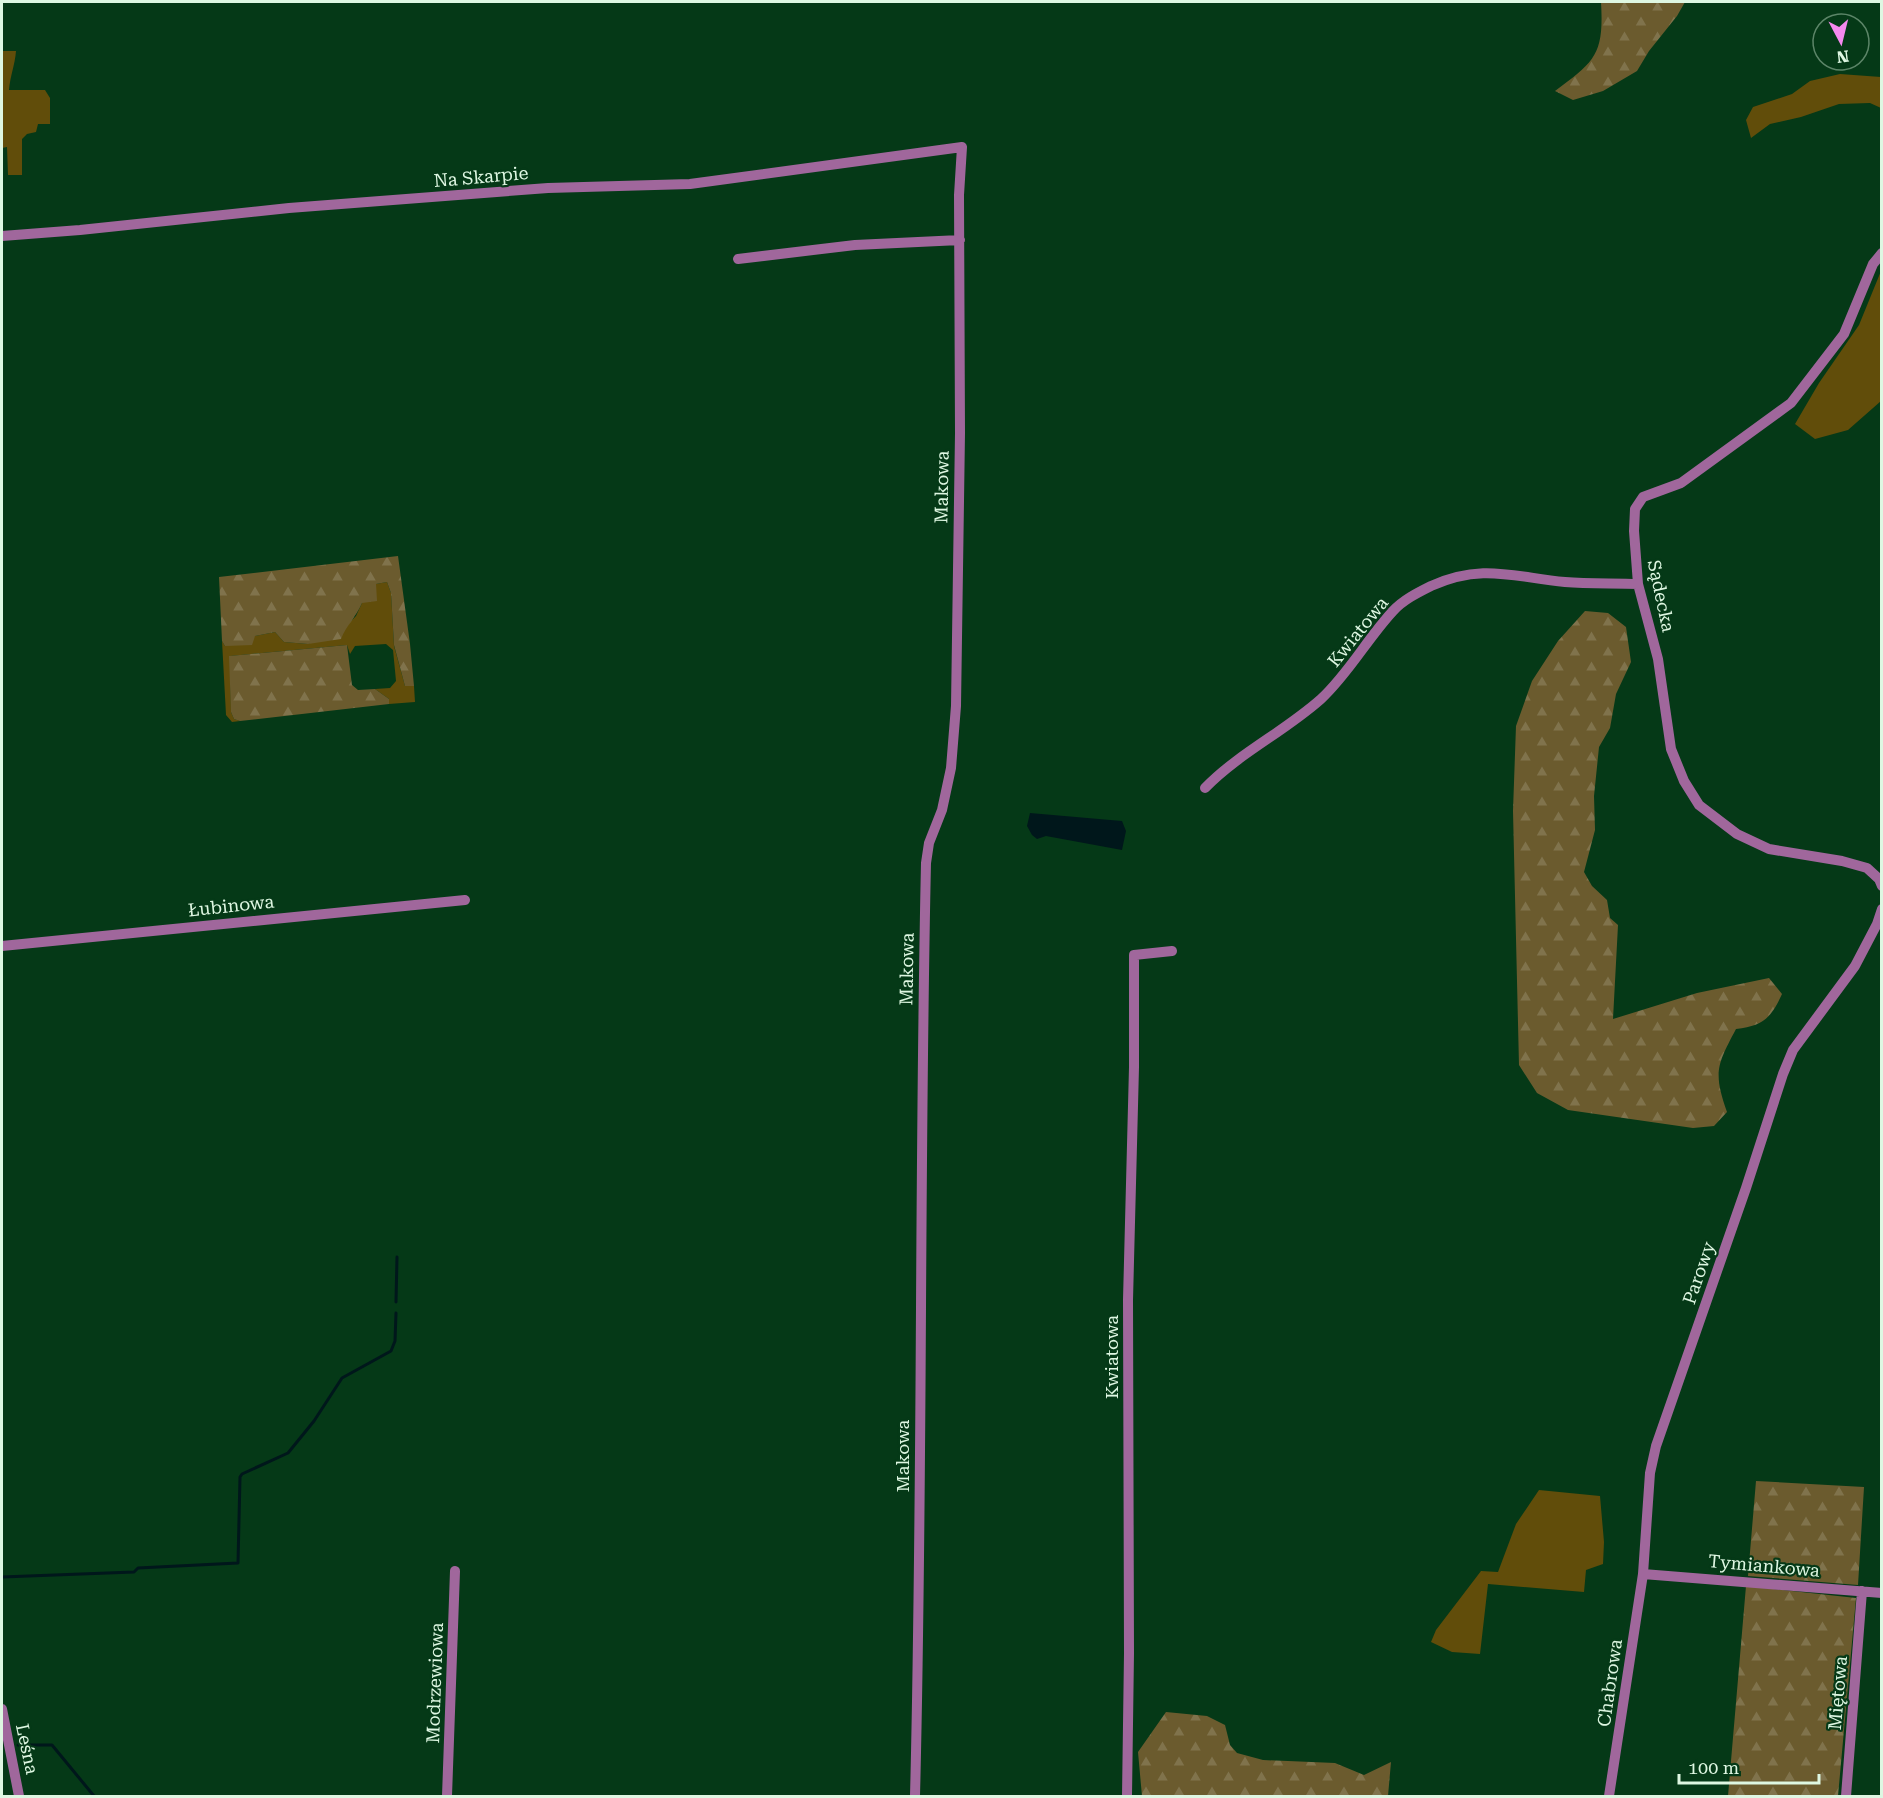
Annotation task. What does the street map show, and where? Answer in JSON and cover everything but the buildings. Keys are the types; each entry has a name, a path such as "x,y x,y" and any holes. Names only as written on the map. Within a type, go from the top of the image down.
{"street":[{"name":"Na Skarpie","path":"2,236 289,208 548,188 690,183 962,147"},
{"name":"Makowa","path":"915,1797 919,1684 922,1032 926,863 929,843 942,810 951,768 956,706 960,433 960,165 962,147"},
{"path":"738,259 855,245 960,240"},
{"name":"Sądecka","path":"1881,254 1873,264 1844,334 1791,403 1681,483 1643,497 1635,509 1634,531 1638,584 1658,659 1671,749 1684,781 1699,805 1737,834 1769,849 1842,861 1867,868 1879,879 1881,886"},
{"name":"Kwiatowa","path":"1205,788 1249,750 1265,741 1320,700 1340,680 1394,610 1413,594 1460,575 1488,573 1567,582 1638,584"},
{"name":"Łubinowa","path":"2,946 465,900"},
{"name":"Parowy","path":"1643,1574 1650,1473 1656,1446 1746,1188 1783,1074 1793,1050 1855,966 1877,924 1881,909"},
{"name":"Kwiatowa","path":"1127,1797 1128,1300 1134,1067 1134,956 1172,951"},
{"name":"Modrzewiowa","path":"447,1797 455,1570"},
{"name":"Tymiankowa","path":"1643,1574 1881,1593"},
{"name":"Chabrowa","path":"1609,1797 1643,1574"},
{"name":"Miętowa","path":"1846,1797 1862,1591"},
{"name":"Leśna","path":"2,1715 19,1797"}],"shaded area":[{"path":"2,51 16,51 9,90 45,90 50,98 50,124 38,124 36,132 27,134 22,139 22,175 8,175 7,147 2,148"},
{"path":"1840,74 1881,77 1881,108 1870,103 1839,104 1801,117 1770,124 1751,138 1746,120 1753,107 1792,94 1810,81"},
{"path":"1881,271 1881,401 1848,430 1815,439 1795,424 1819,383 1859,325"},
{"path":"387,582 391,593 394,646 405,686 414,686 415,702 389,704 389,699 375,689 390,688 396,681 393,650 386,644 355,646 350,654 347,645 230,656 231,712 234,719 240,721 232,722 226,715 222,641 225,646 275,632 284,642 308,644 346,626 356,616 362,603 376,584"},
{"path":"1539,1490 1600,1496 1604,1542 1603,1564 1586,1570 1584,1592 1488,1584 1480,1654 1452,1652 1431,1642 1436,1630 1481,1571 1498,1572 1516,1524"}],"green space":[{"path":"1601,2 1685,2 1637,71 1603,91 1573,100 1555,91 1580,72 1594,55 1601,34"},
{"path":"398,556 414,686 405,686 394,645 391,593 387,582 376,584 377,601 362,603 341,639 308,644 284,642 275,632 255,636 252,645 225,646 222,641 219,577"},
{"path":"1585,611 1608,613 1626,627 1631,662 1616,694 1610,728 1599,747 1594,796 1595,830 1584,872 1592,886 1607,900 1610,918 1618,925 1613,1019 1697,993 1769,978 1782,994 1770,1015 1760,1023 1736,1029 1719,1069 1720,1087 1727,1112 1714,1126 1693,1128 1568,1110 1537,1093 1519,1065 1513,811 1516,726 1532,681 1558,641"},
{"path":"347,645 352,685 358,690 375,689 389,699 389,704 240,721 234,719 231,712 229,656"},
{"path":"1756,1481 1864,1487 1858,1585 1748,1576"},
{"path":"1746,1586 1856,1598 1838,1796 1728,1796"},
{"path":"1166,1712 1207,1716 1225,1725 1230,1745 1237,1753 1263,1760 1335,1763 1364,1775 1391,1762 1388,1796 1142,1796 1138,1752"}],"water":[{"path":"1030,813 1122,821 1126,831 1122,850 1046,836 1037,839 1027,826"}],"waterway":[{"path":"396,1302 397,1257"},
{"path":"2,1577 134,1572 138,1568 238,1563 240,1477 288,1453 314,1421 342,1378 391,1351 395,1341 396,1313"},
{"path":"18,1745 52,1745 94,1796"}]}
